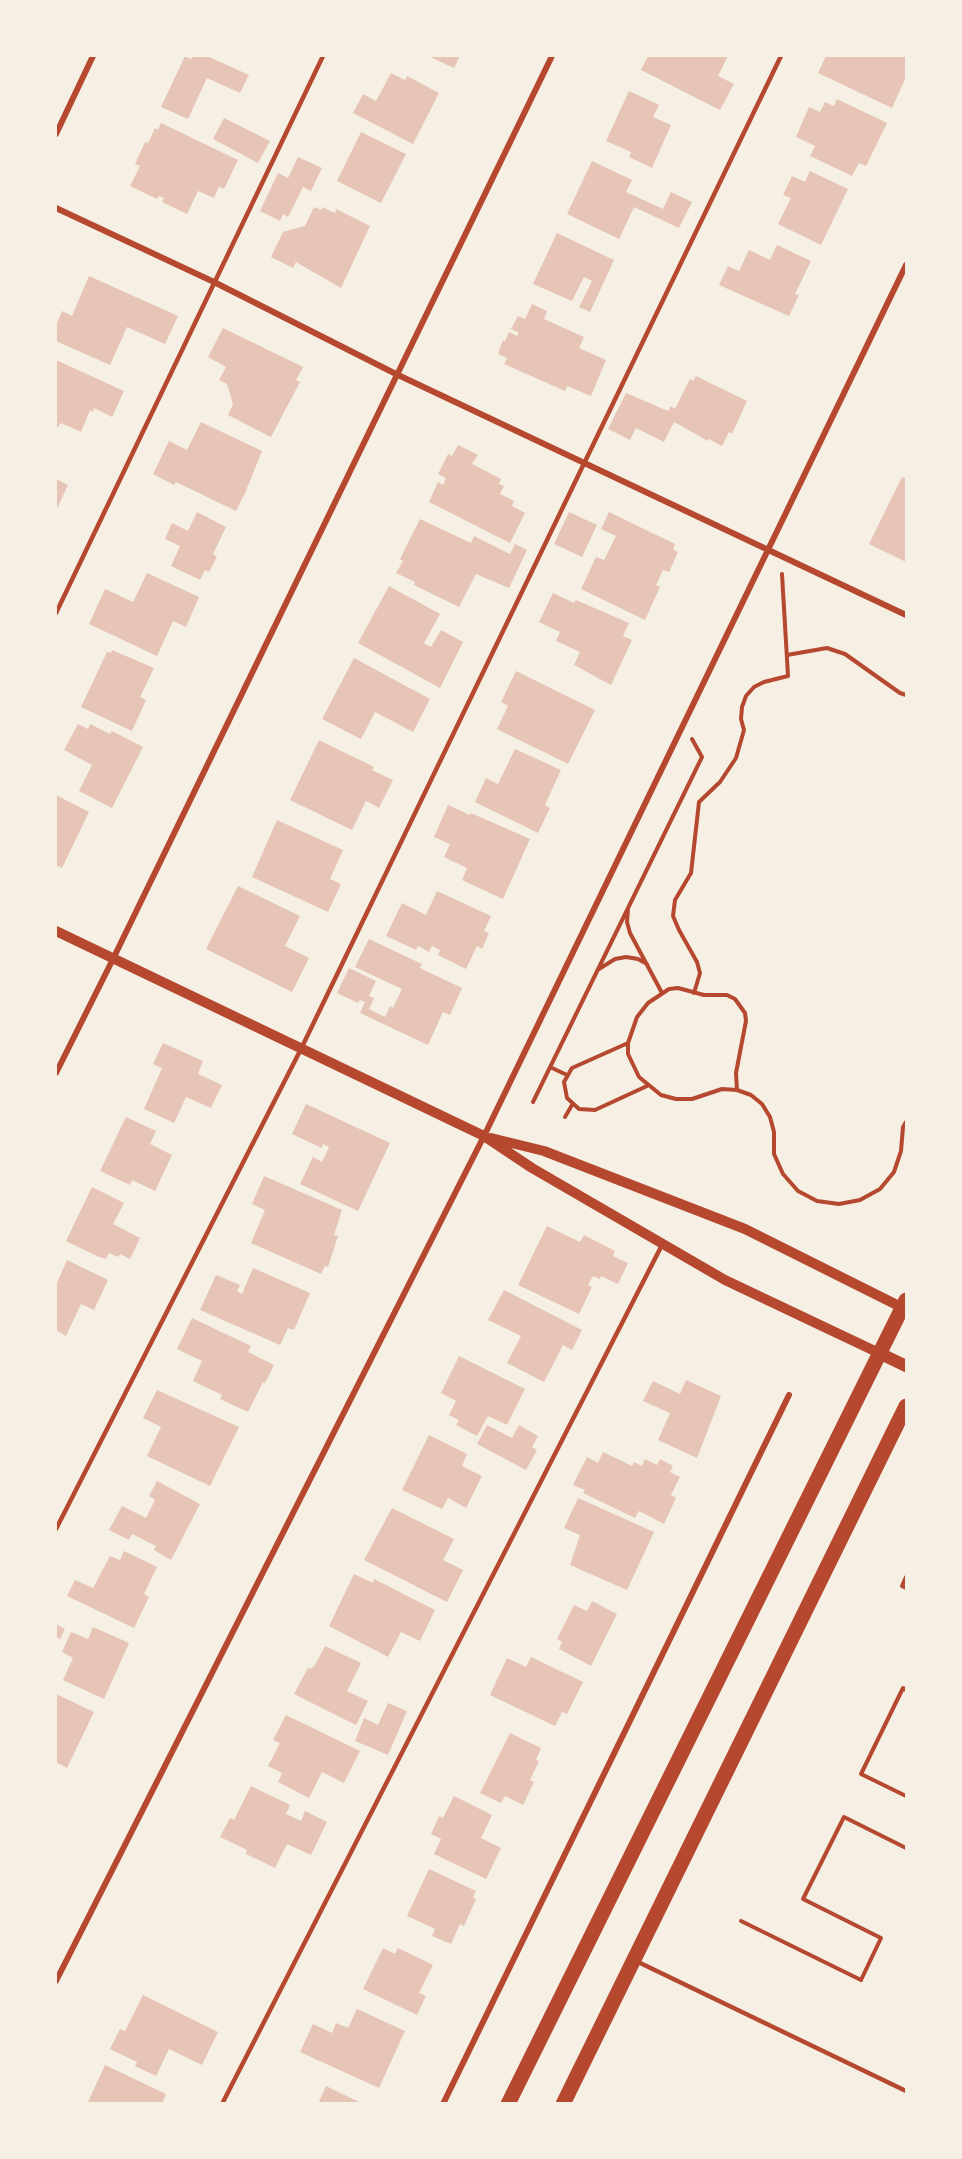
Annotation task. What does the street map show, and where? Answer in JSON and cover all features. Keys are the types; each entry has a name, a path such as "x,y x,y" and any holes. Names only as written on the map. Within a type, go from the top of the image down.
{"main road":[{"path":"508,2103 879,1353 905,1306"},
{"path":"879,1353 906,1366"},
{"path":"563,2103 906,1406"}],"street":[{"path":"56,134 93,56"},
{"path":"56,1073 552,56"},
{"path":"56,208 214,282 396,374 906,615"},
{"path":"56,1981 484,1136 906,266"},
{"path":"56,931 484,1136 532,1168 725,1281 879,1353"},
{"path":"484,1136 544,1151 745,1229 905,1306"},
{"path":"443,2103 789,1395"}],"lane":[{"path":"56,613 323,56"},
{"path":"56,1528 301,1049 781,56"},
{"path":"222,2103 663,1243"},
{"path":"633,1960 906,2091"}],"path":[{"path":"694,993 700,972 698,962 673,916 675,900 691,873 699,802 720,782 736,758 744,730 741,719 746,696 754,687 764,682 788,676 782,575 769,550"},
{"path":"787,655 827,648 845,654 906,695"},
{"path":"533,1102 702,757 684,725"},
{"path":"628,906 627,922 630,933 662,993"},
{"path":"596,971 604,963 626,957 638,959 647,964"},
{"path":"737,1090 736,1072 746,1021 745,1013 735,999 727,995 704,995 678,988 662,993 648,1003 638,1017 627,1042 632,1066 639,1077 661,1095 676,1099 692,1099 722,1089 737,1090 751,1095 762,1104 770,1117 774,1132 774,1154 783,1174 798,1191 817,1201 839,1204 860,1200 880,1189 894,1172 901,1151 903,1127 906,1122"},
{"path":"627,1042 579,1064 567,1075 564,1091 572,1105 579,1109 595,1110 648,1086"},
{"path":"550,1067 567,1075"},
{"path":"565,1117 572,1105"},
{"path":"906,1577 902,1586 906,1588"},
{"path":"906,1690 903,1688 861,1774 906,1796"},
{"path":"741,1921 861,1980 881,1938 803,1899 844,1817 906,1848"}],"building":[{"path":"185,56 191,59 193,56 207,56 249,75 240,93 207,78 188,119 161,107"},
{"path":"428,56 460,56 454,68"},
{"path":"648,56 728,56 718,76 734,84 720,110 641,70"},
{"path":"826,56 906,56 906,77 892,108 818,73"},
{"path":"391,73 405,80 407,76 439,93 413,144 353,113 363,94 376,101"},
{"path":"629,91 659,105 653,117 671,125 652,168 629,157 631,152 606,141"},
{"path":"837,99 887,123 866,166 859,163 852,176 810,156 815,146 796,137 809,107 820,112 825,102 834,106"},
{"path":"224,118 270,141 258,163 213,139"},
{"path":"161,123 238,160 224,189 219,187 214,198 198,191 187,214 162,202 164,198 159,196 157,199 130,186 140,166 135,164 145,142 148,143 155,128 158,130"},
{"path":"361,132 406,154 381,203 337,181"},
{"path":"298,157 322,168 311,191 303,187 288,217 283,214 280,221 260,211 278,173 288,178"},
{"path":"592,161 632,180 626,192 663,209 671,192 692,202 679,228 634,207 619,239 567,214"},
{"path":"810,171 848,189 821,245 778,224 791,198 783,195 792,176 805,182"},
{"path":"314,207 321,210 322,207 335,213 336,209 370,226 341,288 296,262 293,268 271,257 283,232 305,226"},
{"path":"557,233 614,260 590,312 579,307 592,281 584,277 572,301 533,284"},
{"path":"777,245 811,261 795,294 799,295 789,316 719,285 728,266 739,271 749,250 770,260"},
{"path":"89,276 178,316 165,344 127,327 110,365 56,341 56,325 62,311 72,316"},
{"path":"532,304 547,311 544,319 584,337 579,348 606,360 591,396 567,386 565,391 504,364 507,358 498,354 503,340 505,341 509,332 517,336 519,333 511,329 518,316 525,319"},
{"path":"223,328 303,367 296,380 300,382 271,437 228,415 233,404 227,384 219,380 226,367 208,357"},
{"path":"56,360 124,391 112,417 94,408 93,412 90,410 81,432 61,423 58,427 56,426"},
{"path":"696,376 747,401 732,434 729,432 722,446 674,422 664,442 636,428 630,440 608,429 626,393 668,411 671,406 675,409 690,379 693,381"},
{"path":"201,422 262,451 236,511 176,482 174,485 153,474 169,441 187,450"},
{"path":"458,445 478,455 472,464 501,479 499,484 504,486 500,494 514,501 512,506 525,513 510,543 429,502 438,482 443,485 446,478 438,474 448,454 452,456"},
{"path":"902,477 906,479 906,562 869,544"},
{"path":"56,479 68,485 56,511"},
{"path":"197,512 226,527 213,554 217,557 209,572 205,570 200,580 171,566 180,546 165,539 172,523 188,531"},
{"path":"569,512 597,525 582,557 554,544"},
{"path":"609,512 675,544 673,549 678,552 669,572 663,570 656,585 660,587 645,620 581,589 596,557 604,560 616,536 601,529"},
{"path":"420,519 471,543 474,536 510,554 515,544 527,550 509,588 476,574 459,607 414,585 415,582 396,573 403,561 400,559"},
{"path":"147,573 199,597 186,627 173,621 157,656 89,624 105,589 133,602"},
{"path":"389,586 440,614 424,643 431,647 441,630 463,642 440,688 358,643"},
{"path":"553,593 574,603 576,600 629,623 623,636 632,640 611,685 574,665 580,652 556,641 560,632 539,622"},
{"path":"112,650 154,668 140,697 146,700 132,731 81,707 107,652 111,653"},
{"path":"354,658 430,699 413,732 375,712 361,739 322,719"},
{"path":"516,671 595,710 568,764 497,729 508,706 501,702"},
{"path":"78,724 88,729 90,724 110,734 112,731 143,747 112,808 79,791 92,765 64,750"},
{"path":"319,740 374,767 372,770 393,780 379,808 366,801 352,830 290,800"},
{"path":"515,749 561,770 545,805 550,808 538,833 475,802 486,778 498,784"},
{"path":"56,795 89,812 62,868 56,865"},
{"path":"448,805 530,839 503,899 462,880 467,868 444,857 450,844 434,837"},
{"path":"277,820 343,850 330,879 341,884 328,912 252,877"},
{"path":"238,886 300,916 285,946 309,958 292,992 206,949"},
{"path":"437,891 491,916 484,931 489,933 482,949 477,946 466,969 438,955 440,950 432,946 429,952 418,946 416,950 386,936 402,903 426,915"},
{"path":"369,939 422,964 420,968 462,988 450,1015 443,1012 428,1045 360,1013 365,1002 360,1000 358,1003 337,993 349,968 376,981 369,996 374,998 369,1009 385,1017 390,1006 393,1008 402,989 355,967"},
{"path":"163,1043 203,1061 198,1074 222,1085 211,1108 186,1097 174,1123 144,1109 162,1068 153,1064"},
{"path":"306,1104 390,1143 358,1211 300,1184 313,1157 322,1162 329,1147 323,1144 322,1148 292,1134"},
{"path":"126,1117 156,1131 150,1144 172,1155 155,1191 132,1180 130,1185 100,1171"},
{"path":"264,1176 342,1210 334,1235 338,1236 328,1267 325,1266 321,1274 251,1243 265,1210 252,1204"},
{"path":"92,1187 124,1203 113,1224 140,1238 130,1259 120,1254 118,1257 109,1253 106,1259 66,1241"},
{"path":"547,1226 580,1242 584,1235 615,1251 613,1256 628,1263 618,1284 601,1276 600,1279 593,1276 588,1285 592,1287 579,1314 518,1285"},
{"path":"67,1260 108,1280 94,1310 81,1304 66,1336 56,1330 56,1285"},
{"path":"253,1268 310,1293 294,1330 288,1328 280,1345 200,1310 216,1275 240,1285 237,1291 242,1294"},
{"path":"504,1290 582,1330 572,1350 563,1345 544,1382 507,1363 521,1336 488,1320"},
{"path":"192,1318 251,1346 248,1352 274,1365 248,1412 220,1399 222,1395 193,1381 202,1361 177,1349"},
{"path":"459,1356 525,1389 507,1425 488,1416 477,1436 456,1425 459,1420 449,1415 456,1401 441,1393"},
{"path":"686,1380 721,1396 697,1458 658,1440 670,1413 643,1401 653,1381 680,1394"},
{"path":"157,1390 239,1427 210,1486 147,1456 161,1427 143,1418"},
{"path":"487,1425 512,1438 519,1425 538,1436 532,1447 537,1450 526,1470 477,1444"},
{"path":"429,1435 467,1454 462,1466 482,1476 466,1508 448,1498 442,1509 402,1490"},
{"path":"603,1452 632,1466 634,1462 642,1466 645,1459 657,1465 660,1459 673,1466 670,1472 680,1477 671,1495 676,1498 664,1524 639,1511 635,1518 583,1493 585,1490 573,1485 587,1457 598,1463"},
{"path":"157,1481 200,1504 171,1560 154,1550 156,1546 132,1534 129,1540 109,1530 122,1506 146,1518 155,1500 149,1496"},
{"path":"578,1498 654,1532 627,1590 570,1565 580,1535 564,1528"},
{"path":"392,1508 454,1539 443,1560 463,1570 447,1602 364,1560"},
{"path":"124,1551 157,1567 144,1594 149,1597 134,1628 67,1596 75,1580 93,1588 110,1556 120,1560"},
{"path":"354,1574 373,1583 374,1579 435,1610 420,1641 401,1632 388,1657 329,1626"},
{"path":"592,1601 617,1614 591,1666 559,1649 562,1642 557,1639 574,1605 587,1611"},
{"path":"56,1624 65,1629 60,1639 56,1637"},
{"path":"93,1627 129,1643 104,1699 63,1680 73,1658 62,1652 71,1632 88,1639"},
{"path":"325,1646 361,1663 347,1691 368,1701 356,1725 294,1694 308,1668 311,1669 315,1665"},
{"path":"531,1657 583,1682 567,1714 562,1712 555,1726 490,1695 507,1658 526,1667"},
{"path":"56,1694 94,1712 67,1768 56,1762"},
{"path":"388,1703 407,1711 388,1755 355,1741 364,1718 378,1725"},
{"path":"286,1715 360,1751 344,1783 322,1772 309,1798 278,1782 282,1773 268,1766 280,1743 273,1740"},
{"path":"510,1733 541,1748 536,1760 539,1761 530,1780 534,1782 523,1805 505,1796 501,1803 480,1793"},
{"path":"251,1786 290,1805 286,1814 301,1821 305,1811 327,1822 311,1855 287,1844 275,1868 246,1854 247,1850 220,1837 230,1818 234,1820"},
{"path":"454,1796 492,1815 481,1838 501,1848 486,1879 434,1854 441,1839 431,1834 439,1816 443,1818"},
{"path":"429,1869 476,1891 473,1897 476,1899 464,1926 460,1924 451,1944 432,1936 435,1929 407,1916"},
{"path":"383,1948 395,1954 398,1948 433,1965 419,1993 426,1996 417,2015 363,1989"},
{"path":"143,1995 218,2032 202,2065 169,2049 156,2076 135,2066 137,2062 110,2049 120,2029 125,2031"},
{"path":"357,2009 405,2031 379,2088 300,2052 313,2024 332,2033 336,2023 348,2028"},
{"path":"105,2065 166,2094 162,2104 87,2104"},
{"path":"326,2086 363,2104 318,2104"}]}
